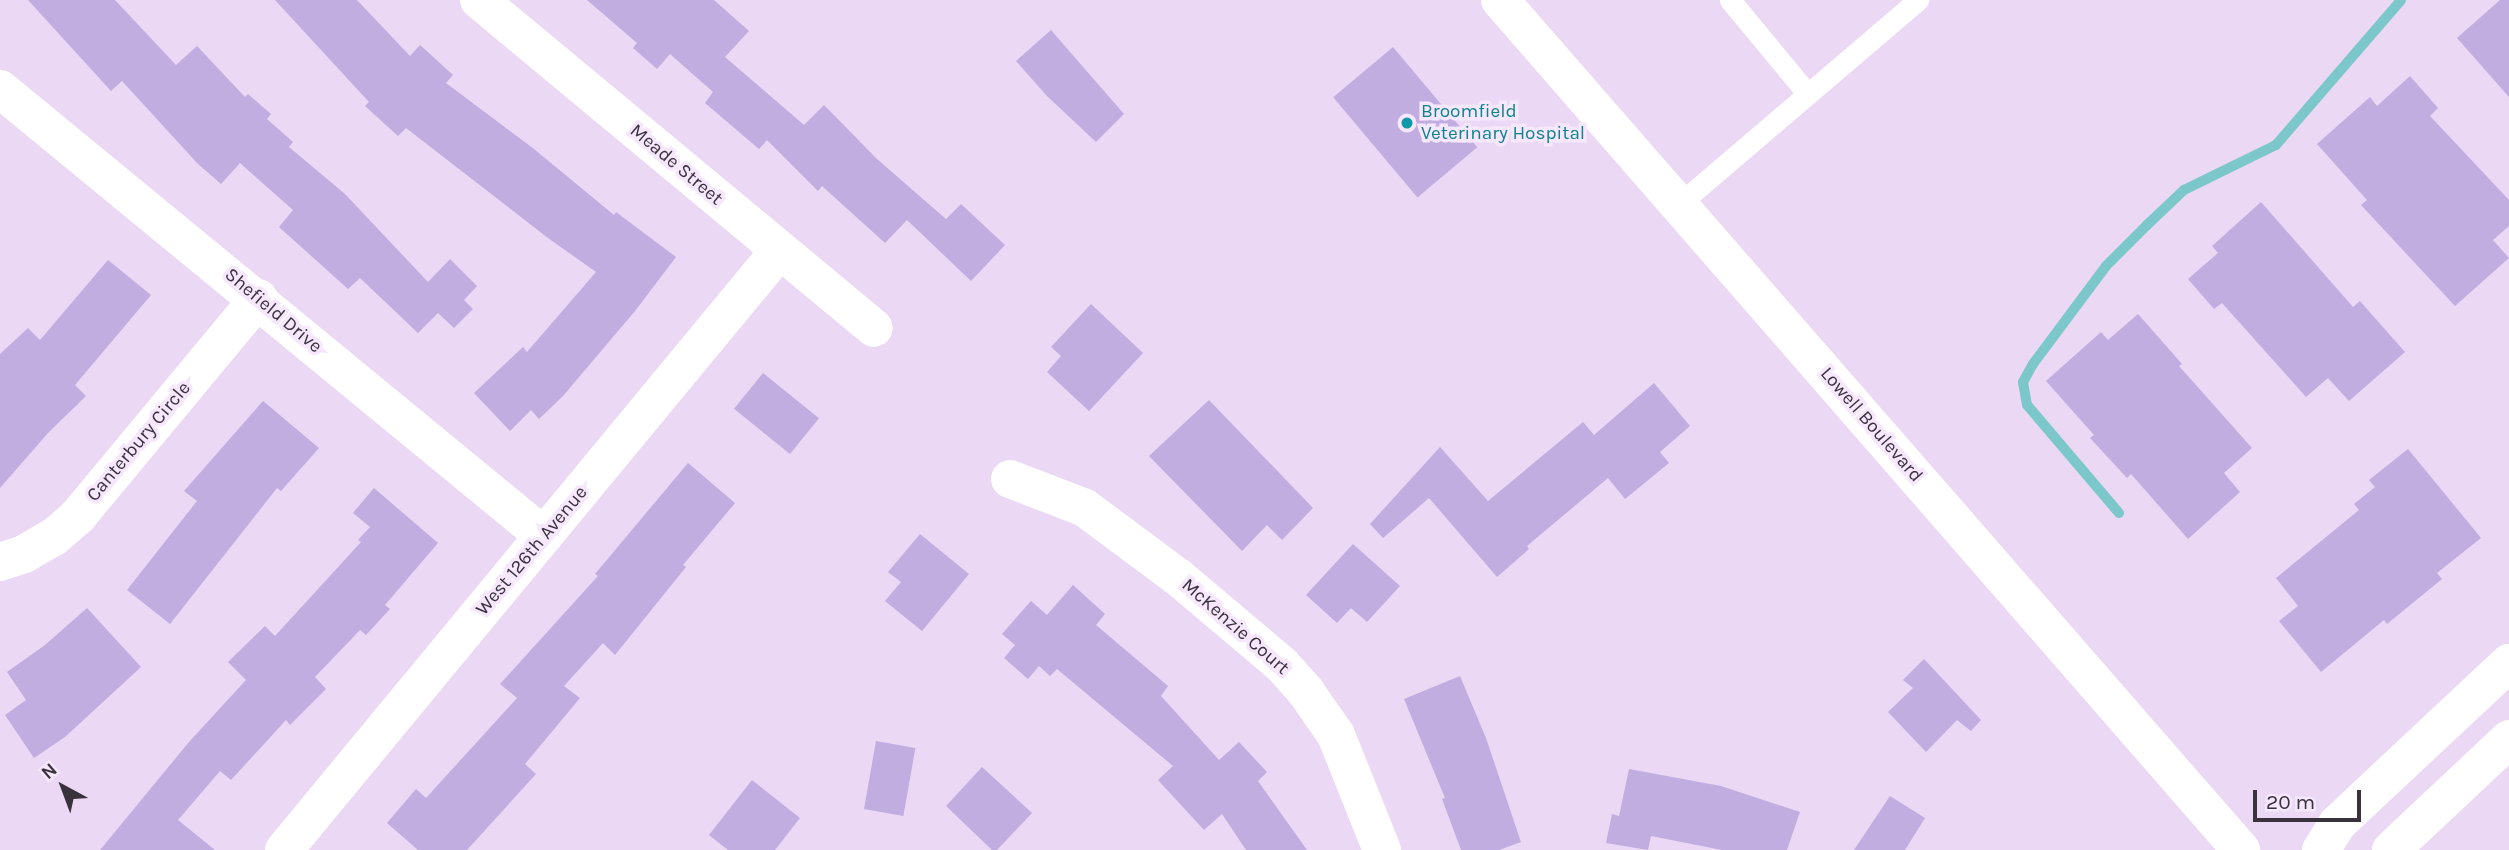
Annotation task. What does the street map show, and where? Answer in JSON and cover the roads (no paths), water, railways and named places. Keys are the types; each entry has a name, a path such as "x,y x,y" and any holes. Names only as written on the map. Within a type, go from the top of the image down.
{"street":[{"name":"Meade Street","path":"479,0 874,328"},
{"name":"Lowell Boulevard","path":"1500,0 2241,850"},
{"name":"Shefield Drive","path":"0,89 258,298 544,536"},
{"name":"West 126th Avenue","path":"284,850 779,251"},
{"name":"Canterbury Circle","path":"0,562 24,554 54,537 78,516 258,298"},
{"name":"McKenzie Court","path":"1010,480 1085,508 1178,577 1282,665 1306,692 1336,735 1382,850"},
{"path":"2321,850 2337,824 2509,663"},
{"path":"2391,850 2509,739"}],"lane":[{"path":"1730,0 1807,93"},
{"path":"1678,205 1917,0"}],"waterway":[{"path":"2119,513 2027,405 2023,382 2033,364 2106,266 2184,190 2276,145 2401,0"}],"place":[{"name":"Broomfield Veterinary Hospital","path":"1407,123"}]}
